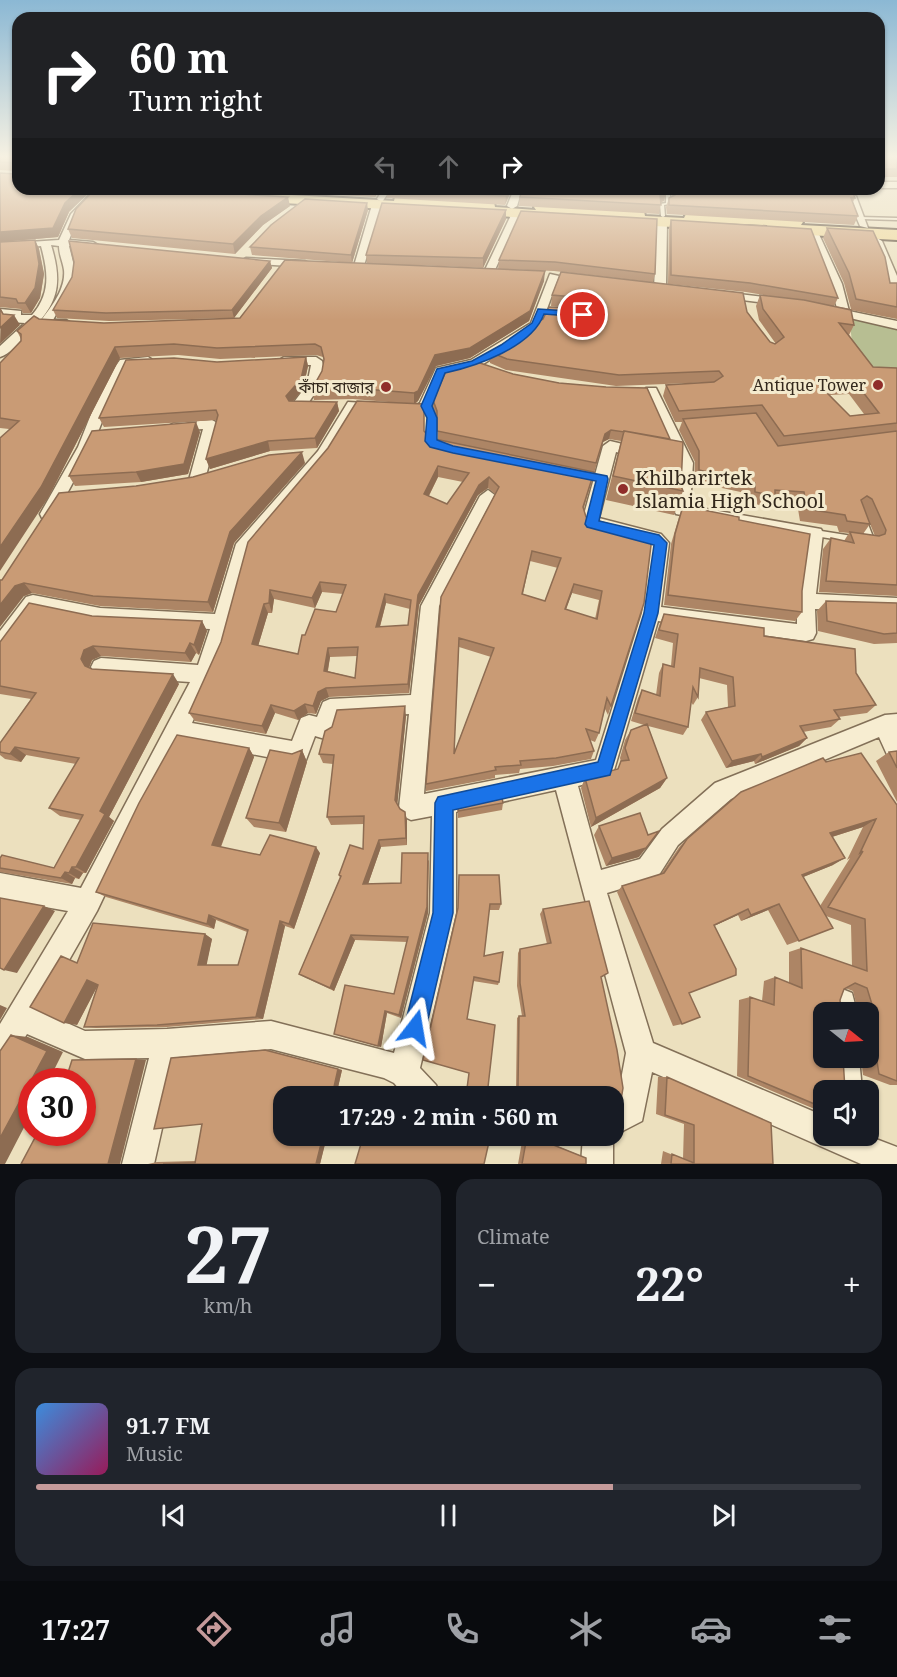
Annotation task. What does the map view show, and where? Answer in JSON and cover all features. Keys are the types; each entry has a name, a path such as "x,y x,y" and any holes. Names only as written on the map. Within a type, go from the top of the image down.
{"main road":[{"path":"549,211 812,230 870,231 897,228"},
{"path":"663,219 870,231 897,236"}],"street":[{"path":"0,369 62,298 70,267 61,242 72,216 77,211"},
{"path":"359,269 378,211"},
{"path":"489,272 513,211"},
{"path":"861,211 897,289"},
{"path":"660,289 663,219"},
{"path":"812,230 836,284 844,314"},
{"path":"870,231 897,246"},
{"path":"0,353 40,321 54,281 46,242"},
{"path":"0,247 61,242 105,247"},
{"path":"248,251 238,260 280,267 315,265"},
{"path":"272,362 316,361 318,367 313,386 298,406 353,405 417,410 426,406 441,371 475,363 536,325 548,311 554,276"},
{"path":"708,293 747,302 789,303"},
{"path":"48,299 62,298"},
{"path":"811,307 897,325"},
{"path":"0,313 17,313 13,319 74,325"},
{"path":"42,525 96,434 110,384 125,363 167,361"},
{"path":"475,363 493,371"},
{"path":"651,613 806,633 806,600 815,533 682,510 685,463 682,460 673,426 645,391 670,389"},
{"path":"0,1051 88,902 137,802 178,730 214,651 243,549 323,454 353,405"},
{"path":"157,429 212,424 191,481 218,474"},
{"path":"488,496 430,606 411,808 604,769 651,613 660,543 655,538 592,524 597,478 610,446 682,460"},
{"path":"302,456 323,454"},
{"path":"58,495 82,494"},
{"path":"806,600 897,605"},
{"path":"0,646 33,602 100,616 221,622"},
{"path":"101,667 204,674"},
{"path":"178,730 298,753 309,725 325,729 330,708 421,704"},
{"path":"592,885 648,869 670,837 723,791 891,724 897,752"},
{"path":"564,776 592,885 641,1053 632,1110 624,1115"},
{"path":"404,1074 443,913 444,803"},
{"path":"0,886 88,902"},
{"path":"21,1017 85,1045 166,1043 271,1035 389,1065 404,1074 415,1086"},
{"path":"138,1164 166,1043"},
{"path":"641,1053 813,1126"},
{"path":"597,1164 598,1146"},
{"path":"858,1146 897,1163"}],"lane":[{"path":"662,211 663,219"},
{"path":"870,231 897,219"},
{"path":"426,406 432,418 431,441 446,448"},
{"path":"815,533 871,542 859,512"}],"green space":[{"path":"849,319 897,326 897,374 867,372 852,341"}],"building":[{"path":"0,211 61,211 53,228 0,232"},
{"path":"75,211 268,211 233,244 68,229"},
{"path":"289,211 364,211 351,255 250,247 271,225"},
{"path":"379,211 505,211 483,258 366,255"},
{"path":"521,211 657,219 655,274 555,262 499,260"},
{"path":"778,211 856,211 858,216"},
{"path":"671,220 811,229 838,298 750,283 671,275"},
{"path":"827,228 873,231 885,257 890,283 897,283 897,307 856,299 849,273"},
{"path":"35,240 39,264 35,288 25,303 0,297 0,242"},
{"path":"69,241 270,261 232,310 106,313 53,310 72,277 74,262"},
{"path":"285,260 545,271 530,311 470,348 435,355 418,391 414,393 352,388 312,389 322,371 324,359 321,347 315,344 217,348 174,344 115,347 41,487 0,547 0,438 19,421 0,418 0,363 21,341 21,334 17,331 34,316 39,319 104,323 240,318"},
{"path":"561,272 743,293 747,312 770,342 775,344 784,337 763,309 760,295 804,300 851,310 854,325 839,323 873,367 897,368 897,423 784,436 762,405 679,411 666,385 714,382 723,376 719,371 619,375 507,359 490,352 543,319 549,307 590,308 591,302 586,298 552,295","holes":["856,383 879,413 850,416 819,385"]},
{"path":"0,309 3,314 14,315 0,328"},
{"path":"306,357 301,379 286,396 289,401 337,402 315,438 268,441 206,459 218,415 216,410 99,418 126,360 174,358 217,362"},
{"path":"474,361 513,374 559,383 647,388 670,439 611,430 605,434 596,463 437,431 437,411 433,400 448,367"},
{"path":"357,401 424,404 424,431 430,438 594,472 583,507 586,517 652,537 644,603 611,706 607,698 599,733 586,729 594,751 556,758 520,761 521,765 495,767 496,770 426,784 441,597 499,487 489,477 479,485 418,595 408,684 326,688 318,692 313,706 305,704 294,711 271,705 262,726 189,713 221,642 248,542 328,448","holes":["438,466 469,473 447,504 424,494","532,551 561,558 545,601 522,594","320,582 346,585 336,612 315,609 305,635 302,635 298,654 252,644 264,604 269,603 270,590 312,598","574,584 602,591 597,619 565,609","385,594 411,600 408,625 376,627","459,638 494,648 454,754","358,647 355,678 324,671 328,648"]},
{"path":"756,413 778,446 897,431 897,585 826,581 831,538 854,543 850,532 879,536 885,534 886,530 872,499 867,496 861,500 870,524 847,521 845,515 807,509 804,492 775,490 775,496 755,492 755,483 699,470 699,451 683,419"},
{"path":"196,422 184,464 136,472 69,476 92,431"},
{"path":"624,431 683,442 681,486 683,491 613,476"},
{"path":"302,452 230,532 208,602 93,596 24,583 15,586 0,605 0,580 59,493 136,486 193,477 269,455"},
{"path":"683,506 810,534 802,591 802,612 668,595 675,534"},
{"path":"826,601 897,603 897,633 884,634 827,621"},
{"path":"29,603 92,616 202,621 194,645 190,643 185,653 93,646 84,650 81,659 85,666 92,669 173,674 100,811 105,814 76,867 72,867 69,873 65,872 61,878 0,868 2,855 54,868 83,815 49,808 79,758 15,747 10,754 0,752 0,743 36,693 0,686 0,642"},
{"path":"664,614 764,628 764,636 855,649 856,673 876,705 834,710 840,719 800,726 807,738 762,757 761,754 732,761 706,712 735,706 733,677 700,668 698,697 693,687 688,727 635,713 642,690 660,696 663,664 674,667 678,634 659,630"},
{"path":"405,706 395,800 400,809 405,812 406,838 379,840 363,884 401,883 402,853 428,853 427,907 399,1015 385,1011 378,1046 334,1034 345,985 394,994 408,937 351,935 330,988 299,974 341,876 339,875 350,845 363,849 364,816 327,817 334,755 319,754 325,731 332,727 337,710"},
{"path":"647,724 667,778 596,818 585,778 618,769 621,761 629,760 625,748 631,730"},
{"path":"177,735 249,748 212,845 260,855 270,835 316,847 289,924 280,921 256,1017 157,1025 84,1027 98,985 87,980 64,1023 30,1007 61,956 77,963 93,923 205,934 198,965 238,965 248,930 209,915 207,924 96,892 139,803"},
{"path":"270,750 292,754 302,750 279,823 246,818"},
{"path":"897,751 897,768 889,752"},
{"path":"861,753 897,805 897,1081 879,1074 879,1002 871,1002 867,988 855,983 844,989 840,1002 813,1002 813,1068 844,1068 844,1080 813,1080 813,1103 748,1076 750,997 774,1005 775,977 802,988 801,948 867,971 865,919 828,907 863,851 860,853 876,819 830,833 845,858 802,875 833,928 799,941 779,904 751,915 748,909 714,925 736,969 736,975 689,993 700,1017 682,1024 622,886 664,873 687,839 741,792 823,758 826,762"},
{"path":"502,798 503,803 458,811 458,807"},
{"path":"640,813 648,835 659,831 646,848 612,858 599,826"},
{"path":"459,875 499,875 501,904 490,904 484,956 503,952 499,982 474,977 467,1019 495,1025 488,1086 467,1086 469,1073 423,1060 458,908"},
{"path":"0,898 44,906 4,970 0,968"},
{"path":"589,901 608,973 601,977 623,1086 518,1086 519,1016 525,1016 520,983 520,949 551,943 543,909"},
{"path":"11,1035 47,1051 38,1068 18,1068 18,1105 0,1138 0,1051"},
{"path":"265,1050 338,1069 334,1086 273,1086 273,1146 320,1146 316,1164 163,1164 195,1163 202,1124 154,1129 171,1058"},
{"path":"136,1059 108,1164 21,1164 31,1146 96,1146 96,1068 69,1068 72,1060"},
{"path":"667,1077 771,1123 773,1164 671,1164 672,1154 694,1163 694,1125 665,1115"},
{"path":"360,1146 488,1146 484,1164 355,1164"},
{"path":"525,1146 556,1146 586,1158 586,1164 522,1164"}],"place":[{"name":"Antique Tower","path":"878,385"},
{"name":"কাঁচা বাজার","path":"386,387"},
{"name":"Khilbarirtek Islamia High School","path":"623,489"}],"route":[{"path":"415,1028 443,913 444,803 604,769 651,613 660,543 655,538 592,524 591,518 602,479 453,449 431,441 432,418 426,406 441,371 475,363 504,347 536,325 541,311 583,315"}]}
